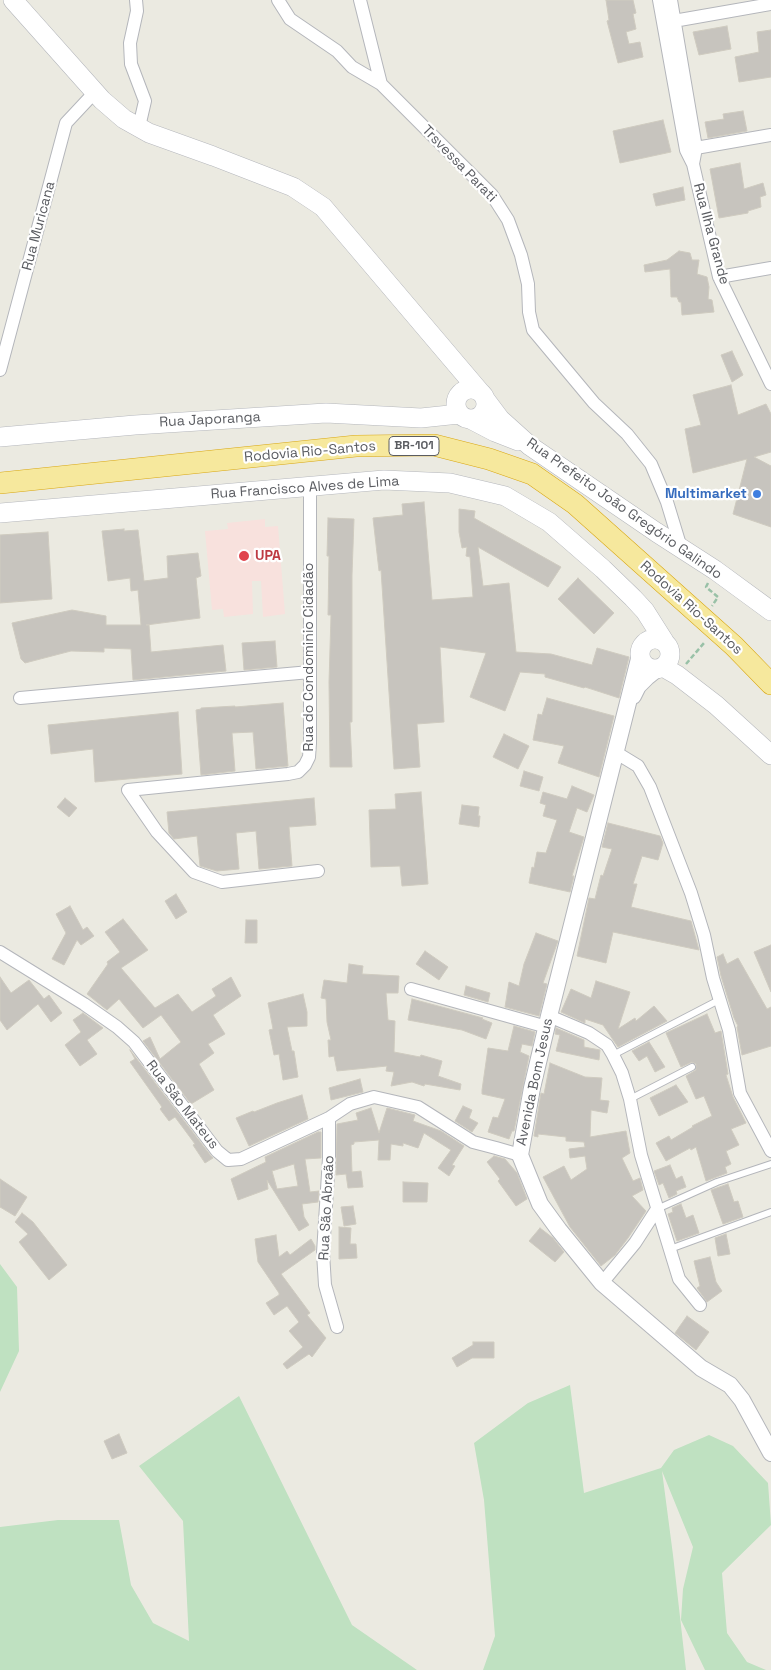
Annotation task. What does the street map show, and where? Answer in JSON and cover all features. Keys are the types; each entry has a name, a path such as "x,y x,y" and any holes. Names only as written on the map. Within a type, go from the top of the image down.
{"highway":[{"name":"Rodovia Rio-Santos","path":"0,483 356,446 434,446 489,459 532,474 575,504 763,672 771,684"}],"main road":[{"path":"13,0 94,92 124,119 149,133 293,187 323,207 458,368 469,403"},
{"name":"Rua Prefeito João Gregório Galindo","path":"469,403 496,432 530,446 771,611"},
{"name":"Rua Japoranga","path":"0,437 135,425 326,414 421,418 469,403"},
{"name":"Rua Francisco Alves de Lima","path":"0,512 384,480 450,483 505,496 549,522 604,569 645,611 683,667 716,705"},
{"name":"Rua Francisco Alves de Lima","path":"633,598 642,621 641,652"},
{"path":"660,668 670,658 667,644 659,639 650,640 641,652 641,659 647,666 660,668 677,675 716,705 771,755"}],"street":[{"path":"136,0 137,11 130,42 131,64 145,100 139,127"},
{"name":"Trsvessa Parati","path":"278,0 290,19 337,51 352,66 381,84 492,194 508,220 521,255 528,284 529,312 533,330 594,403 627,434 651,464 667,502 681,548"},
{"path":"360,0 381,84"},
{"name":"Rua Ilha Grande","path":"659,0 669,22 693,164 719,277 771,383"},
{"name":"Rua Ilha Grande","path":"669,22 671,0"},
{"path":"669,22 771,4"},
{"name":"Rua Muricana","path":"0,370 66,123 94,92"},
{"path":"691,149 771,135"},
{"path":"719,277 771,268"},
{"name":"Rua do Condominio Cidadão","path":"310,487 309,757 305,766 298,772 128,790 157,832 194,872 222,882 318,871"},
{"name":"Avenida Bom Jesus","path":"641,652 532,1088 520,1156 540,1204 602,1283 701,1368 730,1385 742,1400 771,1453"},
{"name":"Avenida Bom Jesus","path":"625,711 638,686 660,668"},
{"path":"20,698 310,672"},
{"path":"615,752 638,766 650,786 691,894 704,935 719,1000 729,1030 740,1093 771,1151"},
{"name":"Rua São Mateus","path":"0,952 84,1004 117,1027 134,1042 216,1151 228,1160 241,1159 329,1118 350,1104 374,1097 418,1108 473,1142 520,1156"},
{"path":"411,990 589,1033 608,1045 622,1073 630,1099 641,1155 679,1279 700,1306"},
{"name":"Rua São Abraão","path":"329,1118 329,1158 323,1253 325,1285 336,1327"},
{"path":"602,1283 635,1243 658,1208"}],"lane":[{"path":"613,1055 719,1000"},
{"path":"630,1099 692,1067"},
{"path":"658,1208 716,1182 771,1164"},
{"path":"670,1249 771,1212"}],"shaded area":[{"name":"UPA","path":"265,519 265,527 278,526 285,614 263,617 261,581 252,581 253,614 224,617 223,609 212,610 205,531 228,529 227,523"}],"green space":[{"path":"0,1264 17,1287 19,1351 0,1392"},
{"path":"570,1385 584,1493 661,1468 674,1450 709,1435 733,1446 768,1483 771,1525 722,1573 727,1633 747,1662 766,1670 705,1670 681,1620 683,1589 693,1547 662,1471 686,1670 483,1670 495,1636 484,1500 474,1443 528,1403"},
{"path":"239,1396 352,1625 417,1670 0,1670 0,1527 58,1520 119,1520 131,1585 153,1623 189,1641 183,1521 139,1466"}],"building":[{"path":"606,0 633,0 636,13 633,14 636,29 626,32 629,44 640,42 643,57 618,63 607,21 609,20"},
{"path":"727,26 731,49 699,55 693,32"},
{"path":"771,30 771,77 739,82 735,57 759,52 757,32"},
{"path":"743,111 747,131 708,138 705,122 724,119 723,114"},
{"path":"663,120 671,152 620,163 613,131"},
{"path":"740,163 744,189 763,183 766,195 760,197 761,207 748,211 748,213 719,218 710,169"},
{"path":"683,187 685,200 656,206 653,194"},
{"path":"679,251 690,253 692,260 699,260 697,274 707,277 709,287 708,299 712,300 714,312 682,315 681,302 679,302 677,297 671,297 670,269 645,272 644,265 667,260"},
{"path":"732,351 743,375 732,382 721,355"},
{"path":"731,385 738,415 766,404 771,414 771,452 754,457 771,466 771,527 733,514 747,459 693,473 685,429 701,425 693,395"},
{"path":"424,502 432,600 473,597 470,557 466,556 467,547 462,548 459,532 459,509 475,511 474,518 561,567 548,587 478,547 483,586 509,583 516,652 551,654 592,665 597,648 629,657 619,698 545,677 545,674 520,672 505,711 470,697 486,653 440,647 444,722 417,724 420,767 394,769 381,570 379,571 373,518 403,515 402,504"},
{"path":"328,518 354,519 352,722 350,722 352,767 330,767 329,682 331,615 328,615"},
{"path":"124,529 124,531 138,530 144,581 168,578 167,556 198,553 201,576 196,578 200,618 146,625 149,625 151,652 223,645 226,671 133,680 131,649 104,648 104,652 71,651 25,663 21,659 12,623 72,610 106,616 106,625 141,625 138,590 131,591 130,578 108,581 102,531"},
{"path":"48,532 52,599 0,603 0,535"},
{"path":"578,578 614,613 594,634 558,599"},
{"path":"275,641 277,667 244,670 242,643"},
{"path":"547,698 614,716 599,777 558,763 564,746 533,740 538,714 542,715"},
{"path":"283,703 288,766 256,769 253,732 232,733 235,771 201,775 196,710 201,708"},
{"path":"178,712 182,774 95,782 93,749 51,754 48,725"},
{"path":"504,734 529,746 518,769 493,757"},
{"path":"524,771 543,777 539,791 520,786"},
{"path":"572,786 594,795 587,812 577,808 569,832 584,837 572,876 574,876 570,892 529,883 537,852 546,853 557,820 543,816 546,805 540,803 543,792 567,799"},
{"path":"421,792 428,884 402,886 400,866 371,867 369,810 396,809 395,794"},
{"path":"65,798 77,808 69,817 57,807"},
{"path":"314,798 316,825 289,827 292,866 259,869 256,831 236,833 239,869 217,871 200,866 197,836 174,839 169,833 167,812"},
{"path":"462,805 479,807 479,827 459,824"},
{"path":"608,823 660,836 663,843 658,860 642,856 633,884 637,884 631,907 691,921 699,950 613,932 606,963 577,956 589,898 595,899 601,875 603,876 612,849 602,847"},
{"path":"176,894 187,912 176,919 165,901"},
{"path":"70,906 83,930 87,927 94,936 81,945 77,940 64,965 52,959 66,933 56,914"},
{"path":"123,919 148,950 121,968 155,1008 178,994 192,1012 216,996 212,989 231,977 241,996 213,1015 225,1034 208,1044 214,1053 199,1064 214,1090 191,1104 143,1041 150,1037 160,1059 181,1042 161,1015 143,1028 119,999 107,1010 87,994 108,964 107,962 120,952 105,932"},
{"path":"246,920 257,920 257,943 245,943"},
{"path":"536,933 558,941 543,983 547,984 539,1016 505,1007 509,982 519,986 524,964"},
{"path":"771,945 771,992 754,952"},
{"path":"425,951 448,967 439,980 416,964"},
{"path":"723,954 727,964 738,958 767,1009 771,1007 771,1046 742,1055 738,1026 721,976 717,957"},
{"path":"349,964 363,966 362,974 399,976 398,993 386,993 388,1020 395,1021 394,1052 420,1057 421,1055 442,1061 438,1076 461,1084 460,1090 425,1084 424,1086 412,1082 391,1086 394,1072 386,1071 387,1066 337,1071 334,1056 329,1057 328,1040 331,1040 327,1022 326,999 321,998 324,980 347,983"},
{"path":"0,977 11,993 29,980 44,999 49,995 62,1013 51,1022 38,1004 7,1030 0,1020"},
{"path":"596,981 630,992 618,1029 635,1018 636,1021 654,1006 667,1021 618,1047 603,1025 585,1019 585,1023 561,1012 571,989 591,998"},
{"path":"466,986 490,993 488,1002 464,995"},
{"path":"303,994 307,1012 307,1026 287,1027 292,1051 294,1051 298,1077 283,1080 279,1054 274,1055 269,1030 273,1029 268,1003"},
{"path":"412,999 483,1018 492,1023 486,1039 462,1030 408,1020"},
{"path":"83,1013 103,1028 87,1040 97,1054 80,1066 65,1045 81,1032 73,1020"},
{"path":"707,1014 715,1033 721,1031 728,1074 726,1075 733,1097 746,1123 731,1129 739,1145 726,1151 731,1164 725,1167 727,1173 706,1181 696,1147 691,1150 690,1148 666,1161 656,1143 669,1136 671,1140 712,1116 704,1096 696,1099 686,1076 696,1070 696,1064 692,1062 681,1067 666,1033"},
{"path":"514,1026 535,1032 532,1046 522,1044 520,1052 529,1056 514,1131 512,1131 509,1139 488,1132 493,1117 498,1118 505,1099 482,1094 482,1090 488,1048 508,1051"},
{"path":"556,1028 584,1040 584,1047 600,1050 599,1060 556,1051 560,1035 555,1034"},
{"path":"649,1042 665,1067 655,1072 647,1056 639,1061 632,1051"},
{"path":"130,1050 213,1158 205,1163 193,1145 195,1144 175,1117 169,1121 160,1109 162,1107 130,1062 135,1059"},
{"path":"550,1063 585,1077 602,1078 600,1100 609,1101 607,1113 591,1110 590,1137 626,1131 630,1153 622,1158 633,1181 640,1178 643,1190 632,1196 646,1211 615,1255 601,1266 570,1227 543,1177 564,1166 571,1180 587,1169 585,1156 570,1158 569,1149 585,1147 584,1142 566,1141 566,1137 538,1134 538,1137 534,1136 541,1093 544,1094"},
{"path":"360,1079 363,1092 331,1100 329,1088"},
{"path":"676,1085 688,1102 659,1116 650,1098"},
{"path":"302,1095 308,1119 249,1146 236,1118"},
{"path":"463,1106 472,1110 469,1118 478,1123 472,1132 455,1121"},
{"path":"371,1108 379,1133 387,1108 415,1115 413,1121 441,1131 464,1146 452,1165 455,1166 449,1176 438,1168 451,1150 424,1133 418,1148 403,1143 403,1146 391,1144 390,1160 378,1160 379,1140 354,1142 351,1145 352,1172 361,1171 363,1187 348,1188 346,1174 336,1175 337,1124 358,1120 356,1113"},
{"path":"321,1132 321,1158 305,1159 310,1192 319,1191 318,1202 302,1204 304,1217 309,1225 299,1231 267,1180 268,1189 238,1200 231,1179 266,1162 265,1157","holes":["294,1164 298,1186 277,1189 272,1171"]},
{"path":"494,1156 505,1159 517,1173 527,1199 516,1206 487,1162"},
{"path":"670,1165 676,1179 682,1176 686,1187 676,1191 677,1194 669,1198 663,1183 659,1185 654,1171"},
{"path":"0,1179 27,1197 15,1216 0,1207"},
{"path":"403,1182 428,1183 427,1202 403,1202"},
{"path":"728,1184 734,1202 738,1201 743,1217 723,1224 711,1190"},
{"path":"681,1204 686,1218 693,1215 699,1233 677,1241 668,1214 673,1212 672,1208"},
{"path":"353,1206 356,1224 344,1226 341,1207"},
{"path":"22,1213 33,1222 67,1265 49,1280 19,1242 28,1234 15,1222"},
{"path":"339,1227 351,1228 350,1244 356,1244 357,1258 339,1259"},
{"path":"540,1228 553,1238 564,1252 555,1262 529,1241"},
{"path":"726,1234 730,1254 718,1256 715,1238"},
{"path":"276,1235 279,1257 287,1251 290,1255 311,1239 315,1246 315,1250 281,1274 310,1313 307,1315 326,1338 312,1357 309,1354 287,1369 283,1364 303,1347 289,1331 299,1322 287,1306 274,1315 266,1303 279,1295 279,1293 258,1262 255,1239"},
{"path":"710,1257 716,1282 722,1291 707,1302 697,1288 700,1286 694,1261"},
{"path":"687,1316 709,1332 696,1350 675,1333"},
{"path":"473,1342 494,1342 494,1358 472,1358 457,1367 452,1358 473,1345"},
{"path":"119,1434 127,1453 112,1459 104,1441"}],"place":[{"name":"Multimarket","path":"757,494"},
{"name":"UPA","path":"244,556"}]}
